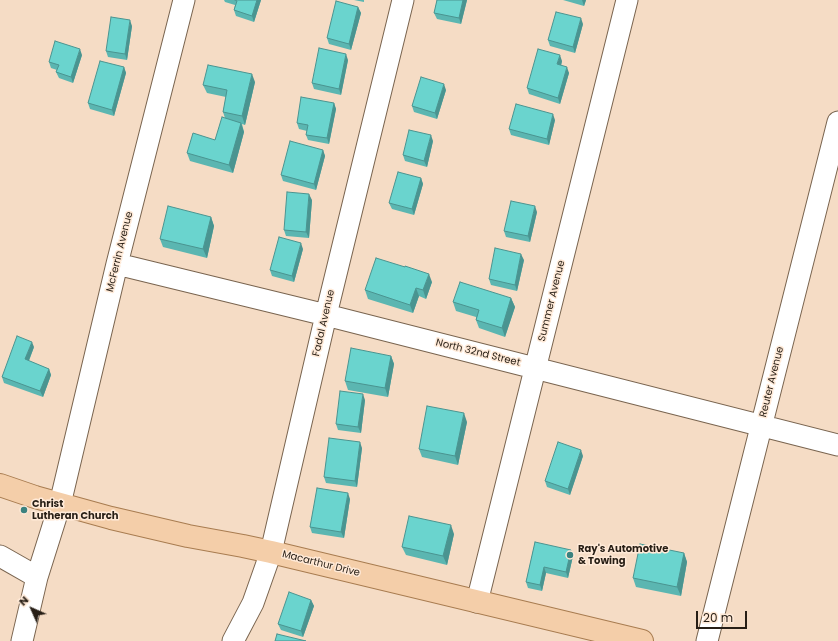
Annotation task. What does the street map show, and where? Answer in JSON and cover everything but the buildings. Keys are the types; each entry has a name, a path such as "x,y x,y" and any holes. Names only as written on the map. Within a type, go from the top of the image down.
{"main road":[{"name":"Macarthur Drive","path":"0,485 111,518 188,536 271,552 642,641"}],"street":[{"name":"McFerrin Avenue","path":"22,641 37,578 60,504 117,264 184,0"},
{"name":"Fadal Avenue","path":"234,641 253,603 271,552 326,315 403,0"},
{"name":"Summer Avenue","path":"477,602 627,0"},
{"name":"Reuter Avenue","path":"707,641 838,122"},
{"name":"North 32nd Street","path":"117,264 535,367 838,444"},
{"path":"0,556 37,578"}],"place":[{"name":"Christ Lutheran Church","path":"24,510"},
{"name":"Ray's Automotive & Towing","path":"570,555"}]}
